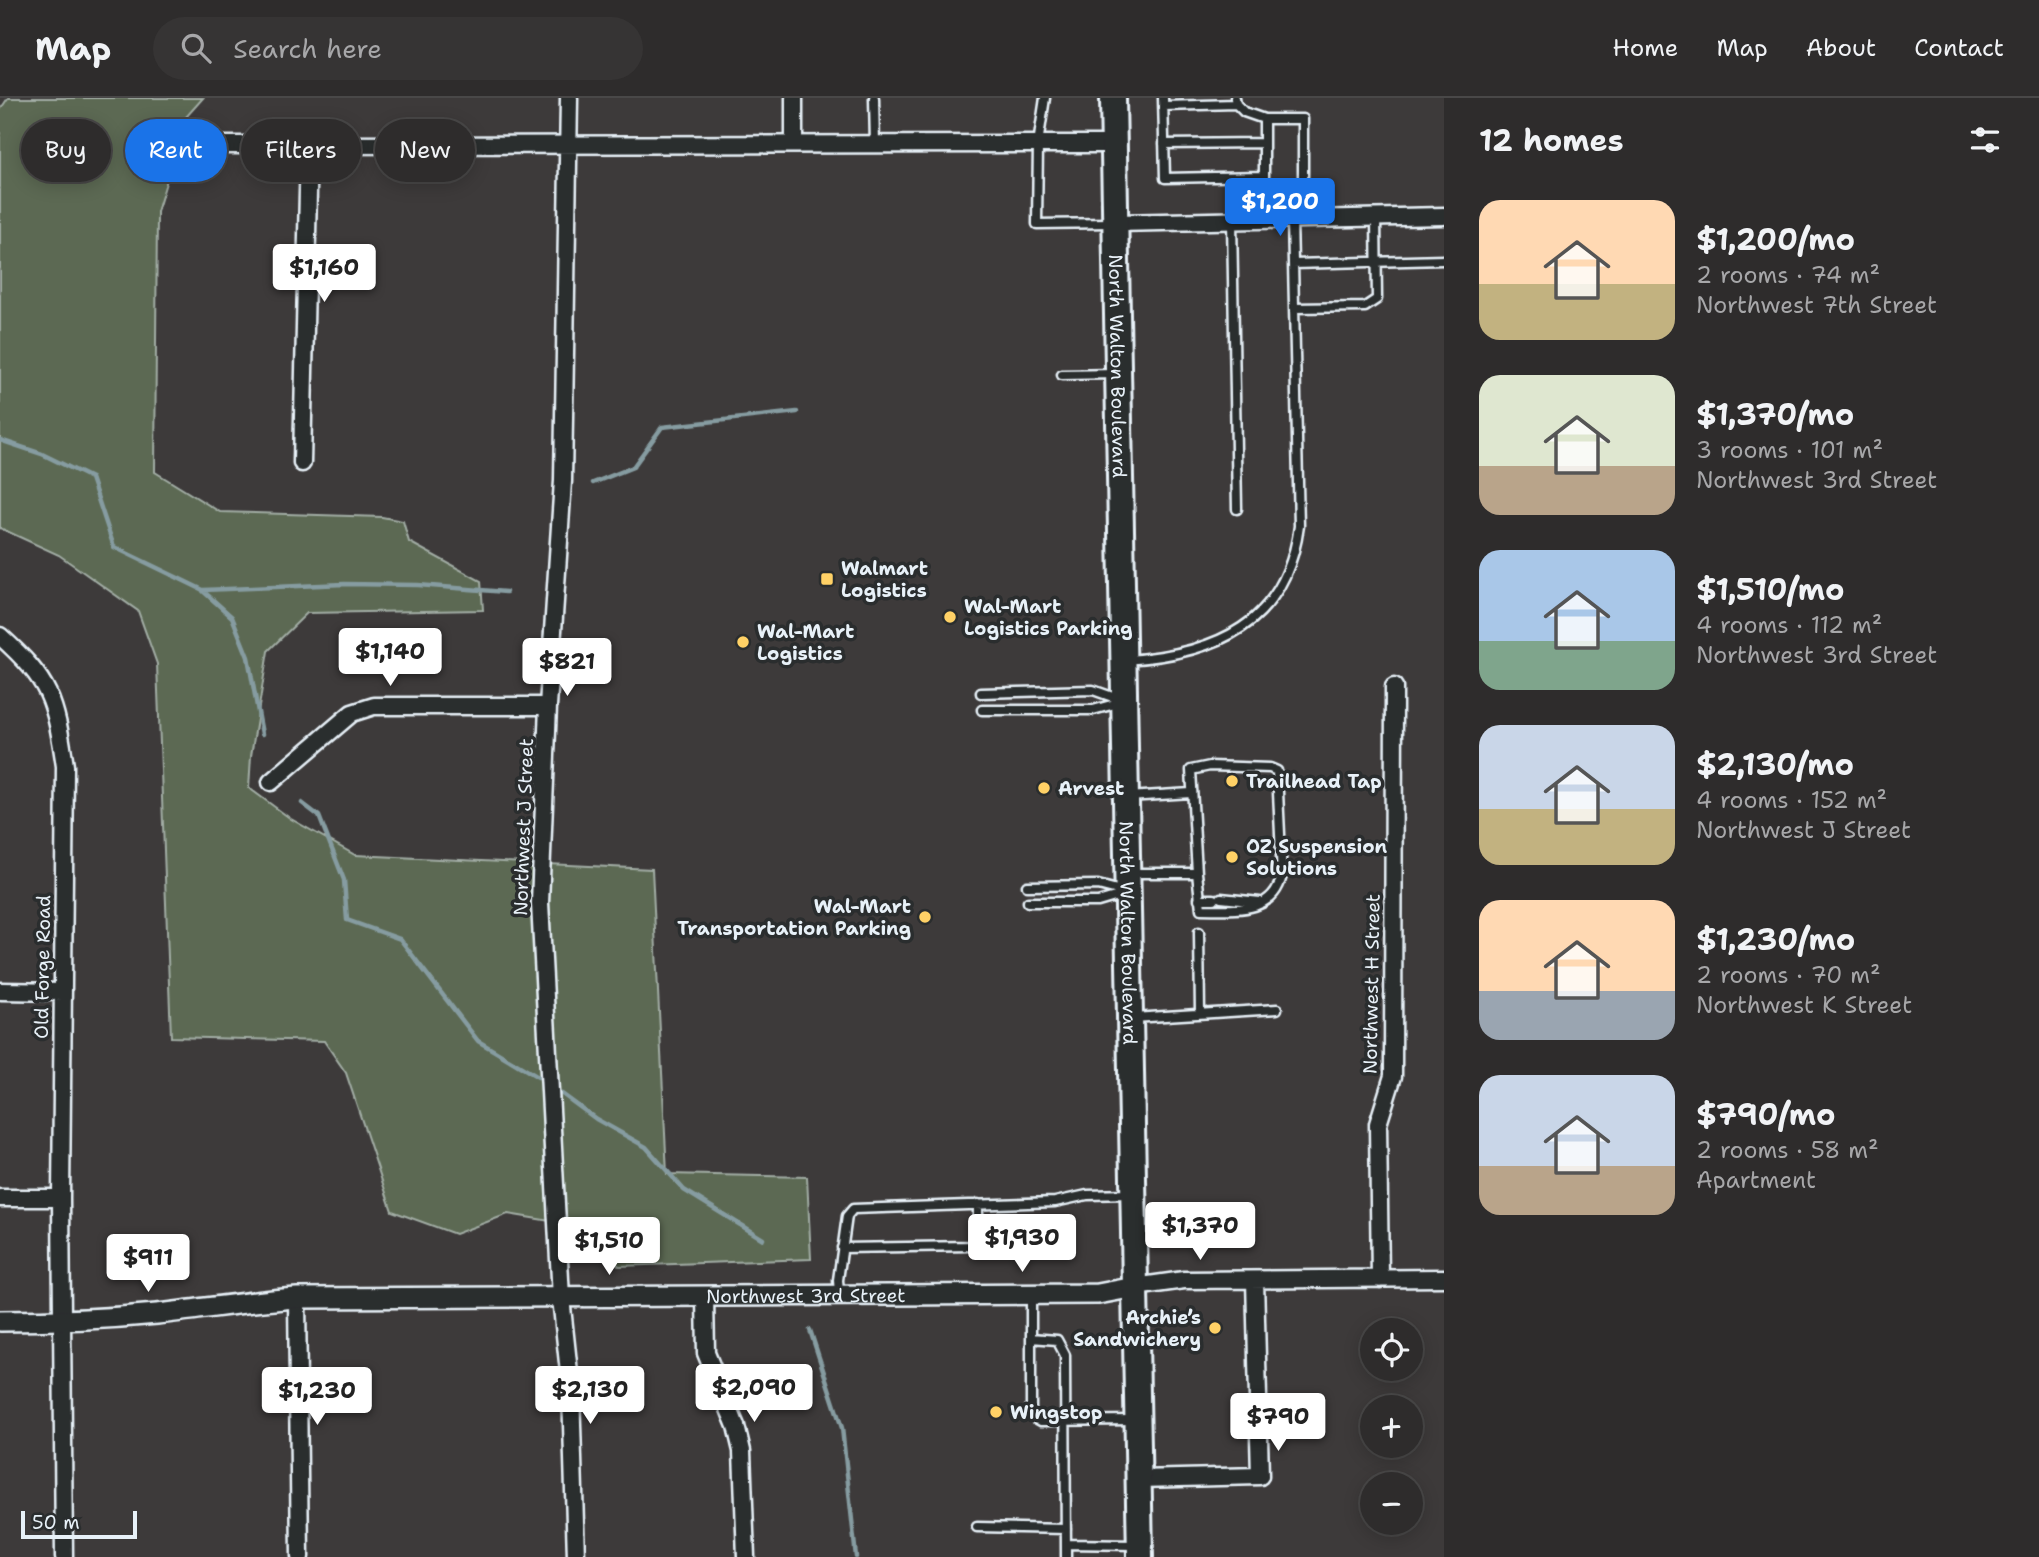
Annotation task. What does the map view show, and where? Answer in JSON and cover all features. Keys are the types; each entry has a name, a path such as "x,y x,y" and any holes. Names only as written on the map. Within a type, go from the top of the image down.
{"main road":[{"name":"North Walton Boulevard","path":"1113,98 1140,1551"}],"street":[{"name":"Northwest J Street","path":"569,98 563,481 548,706 540,903 561,1298 571,1391 576,1557"},
{"path":"794,98 794,144"},
{"path":"361,145 1113,144"},
{"path":"302,463 308,182"},
{"path":"1115,223 1444,216"},
{"name":"Old Forge Road","path":"0,636 33,666 57,709 65,766 61,1198 64,1557"},
{"name":"Northwest H Street","path":"1380,1279 1378,1124 1393,1076 1394,687"},
{"path":"271,782 352,713 374,706 548,706"},
{"path":"0,991 63,992"},
{"path":"0,1199 61,1198"},
{"name":"Northwest 3rd Street","path":"0,1321 64,1321 159,1314 235,1301 297,1298 1103,1294 1167,1281 1444,1278"},
{"path":"1139,1479 1260,1476 1255,1280"},
{"path":"705,1297 706,1353 736,1426 742,1451 746,1557"},
{"path":"297,1298 300,1557"}],"lane":[{"path":"874,98 875,144"},
{"path":"1045,98 1038,144 1037,224 1115,223"},
{"path":"1124,660 1164,658 1219,642 1251,621 1285,580 1296,553 1299,526 1293,264 1303,119 1264,119 1244,112 1235,101 1163,102 1165,178 1264,176"},
{"path":"1264,119 1264,220"},
{"path":"1164,144 1264,143"},
{"path":"1294,308 1365,307 1377,299 1376,217"},
{"path":"1232,220 1237,509"},
{"path":"1293,264 1444,260"},
{"path":"1062,375 1119,374"},
{"path":"981,694 1093,690 1124,701"},
{"path":"982,710 1093,710 1124,701"},
{"path":"1210,766 1270,768 1277,771 1282,876 1278,892 1261,903 1244,909 1201,909 1191,793 1191,770 1210,766"},
{"path":"1125,797 1191,793"},
{"path":"1027,886 1127,883 1197,873"},
{"path":"1028,902 1098,902 1127,883"},
{"path":"1199,900 1217,898 1261,903"},
{"path":"1199,932 1199,1013"},
{"path":"1130,1019 1277,1009"},
{"path":"839,1296 847,1216 853,1209 1055,1202 1087,1195 1133,1194"},
{"path":"842,1248 972,1246 978,1235 978,1204"},
{"path":"1031,1294 1031,1410 1034,1418 1041,1421 1138,1420"},
{"path":"1031,1338 1057,1339 1062,1346 1066,1557"},
{"path":"977,1527 1066,1529"},
{"path":"1066,1544 1140,1551"}],"green space":[{"path":"8,98 203,98 185,119 125,119 125,182 166,182 157,212 155,472 220,512 382,517 403,521 409,542 481,581 483,610 307,613 268,651 251,756 249,788 291,819 355,855 652,869 667,1174 807,1177 811,1259 619,1266 586,1227 508,1214 455,1234 392,1211 346,1073 324,1041 171,1037 157,664 138,611 59,555 0,528 0,110"}],"waterway":[{"path":"593,483 633,467 662,427 797,412"},
{"path":"0,440 42,454 91,478 114,547 203,590 344,584 418,585 506,592"},
{"path":"203,591 232,617 248,657 262,734"},
{"path":"302,803 319,816 344,880 347,920 400,939 478,1041 538,1077"},
{"path":"562,1094 596,1119 646,1147 684,1190 763,1239"},
{"path":"810,1330 842,1428 856,1557"}],"place":[{"name":"Walmart Logistics","path":"827,579"},
{"name":"Wal-Mart Logistics Parking","path":"950,617"},
{"name":"Wal-Mart Logistics","path":"743,642"},
{"name":"Trailhead Tap","path":"1232,781"},
{"name":"Arvest","path":"1044,788"},
{"name":"OZ Suspension Solutions","path":"1232,857"},
{"name":"Wal-Mart Transportation Parking","path":"925,917"},
{"name":"Archie’s Sandwichery","path":"1215,1328"},
{"name":"Wingstop","path":"996,1412"}]}
